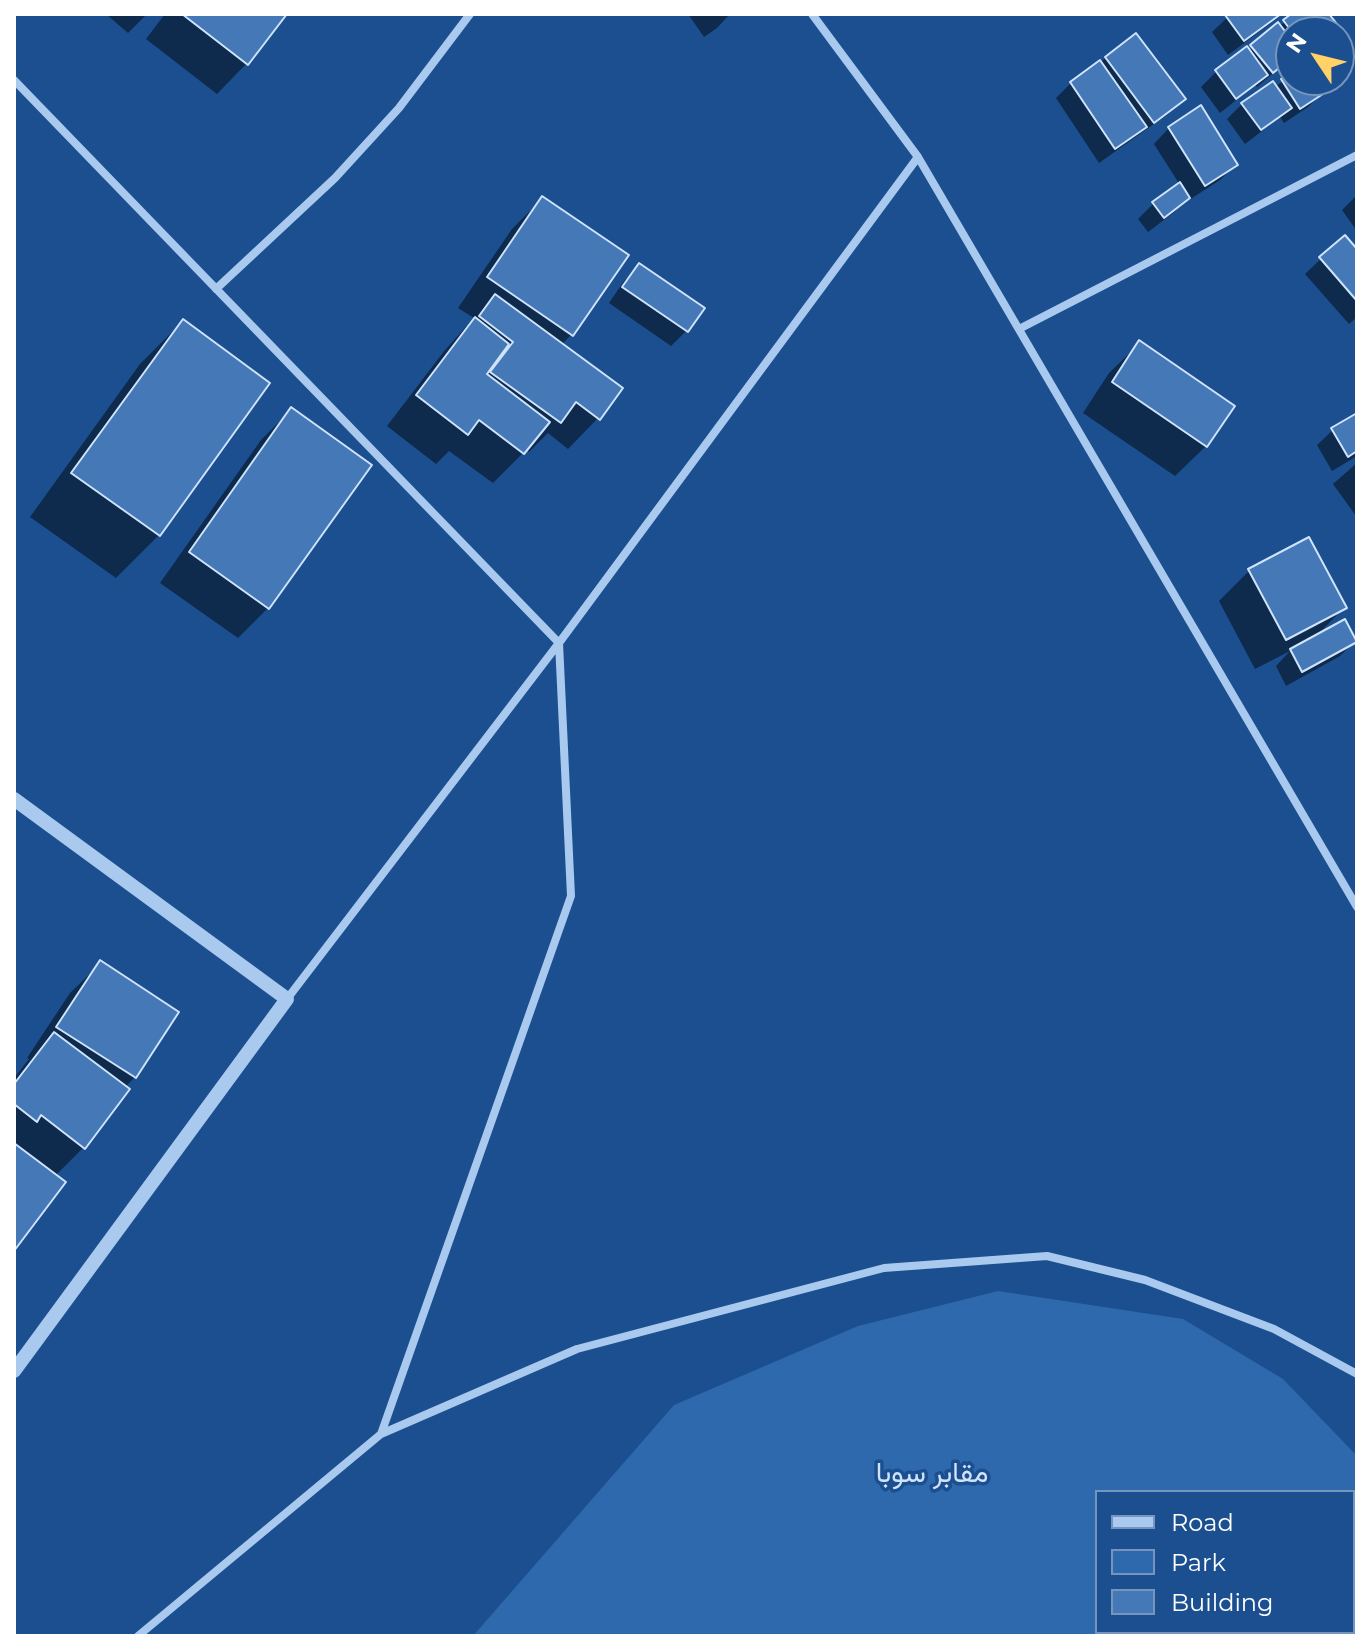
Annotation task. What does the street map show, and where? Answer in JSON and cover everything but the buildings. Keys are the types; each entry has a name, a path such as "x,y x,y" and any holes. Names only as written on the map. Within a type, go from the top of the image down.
{"street":[{"path":"216,289 335,178 399,108 470,14"},
{"path":"812,14 918,157 1357,907"},
{"path":"14,80 559,643 571,896 381,1434"},
{"path":"1019,329 1357,155"},
{"path":"14,1371 287,999 559,643 918,157"},
{"path":"14,799 287,999"},
{"path":"138,1636 381,1434 577,1349 884,1268 1047,1256 1145,1280 1274,1329 1357,1374"}],"green space":[{"name":"مقابر سوبا","path":"998,1291 1183,1319 1283,1379 1357,1456 1357,1636 473,1636 674,1405 858,1326"}]}
